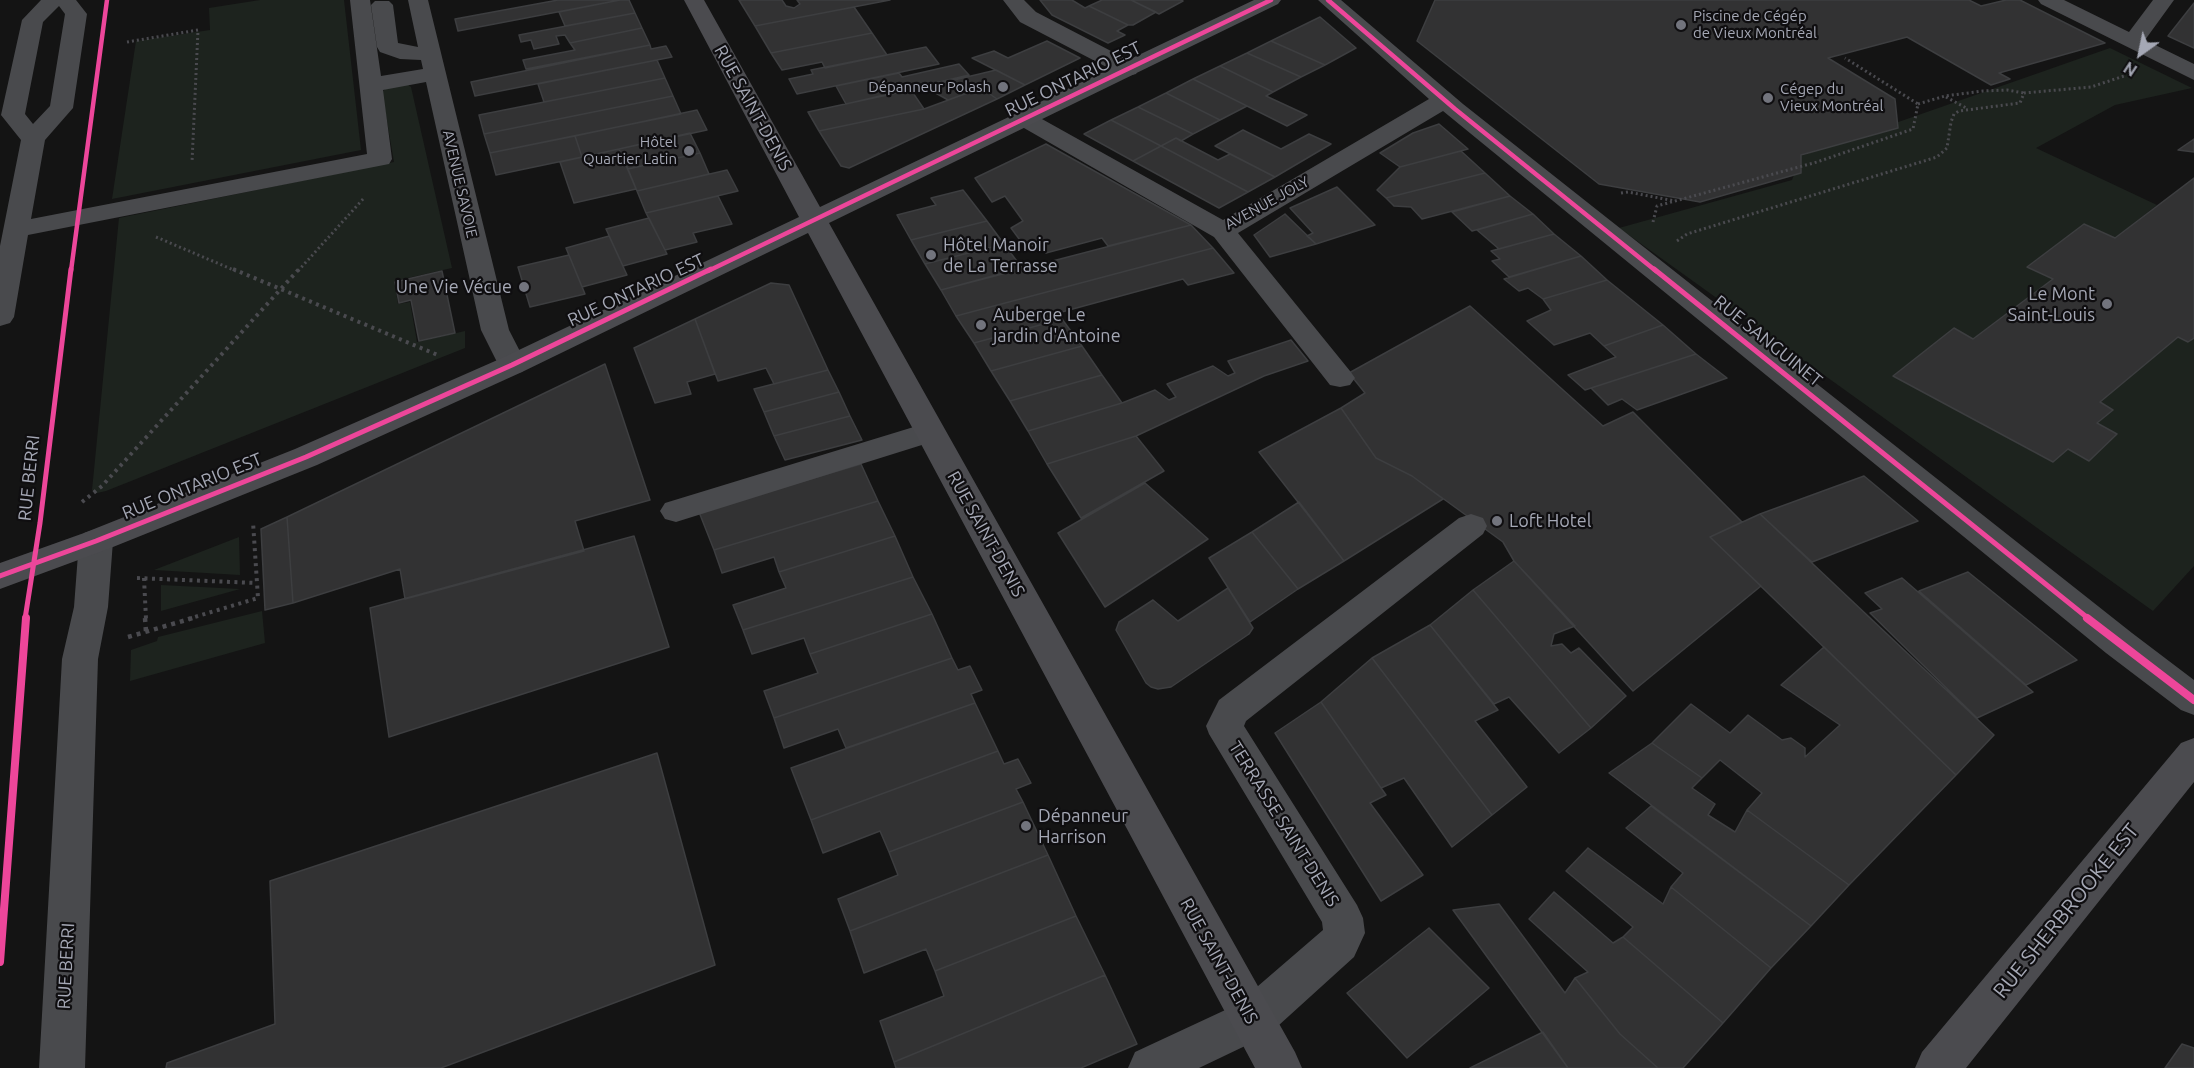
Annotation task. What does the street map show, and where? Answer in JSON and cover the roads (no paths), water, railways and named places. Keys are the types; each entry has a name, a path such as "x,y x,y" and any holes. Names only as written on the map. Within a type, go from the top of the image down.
{"main road":[{"name":"RUE SAINT-DENIS","path":"694,0 1279,1068"},
{"name":"RUE ONTARIO EST","path":"0,576 96,542 306,457 512,365 1271,0"},
{"name":"RUE SHERBROOKE EST","path":"1938,1068 2194,754"}],"street":[{"path":"33,140 13,115 33,20 53,0"},
{"path":"0,317 33,140 61,108 76,14 65,0"},
{"path":"16,230 380,159 360,0"},
{"path":"381,0 388,47 432,64"},
{"name":"AVENUE SAVOIE","path":"418,0 495,330 512,365"},
{"path":"1013,0 1028,17 1128,69"},
{"name":"RUE SANGUINET","path":"1328,0 1444,100 2194,700"},
{"path":"2048,0 2194,73"},
{"path":"2132,42 2164,0"},
{"path":"0,67 68,55"},
{"path":"371,85 432,64"},
{"name":"AVENUE JOLY","path":"1025,119 1223,231 1444,100"},
{"path":"1223,231 1340,378"},
{"path":"676,511 930,432"},
{"name":"TERRASSE SAINT-DENIS","path":"1252,1020 1339,943 1345,929 1342,918 1232,742 1225,726 1228,719 1240,704 1472,526"},
{"name":"RUE BERRI","path":"62,1068 80,660 91,607 96,542"},
{"path":"1151,1068 1252,1020"}],"place":[{"name":"Piscine de Cégép de Vieux Montréal","path":"1681,25"},
{"name":"Dépanneur Polash","path":"1003,87"},
{"name":"Cégep du Vieux Montréal","path":"1768,98"},
{"name":"Hôtel Quartier Latin","path":"689,151"},
{"name":"Hôtel Manoir de La Terrasse","path":"931,255"},
{"name":"Une Vie Vécue","path":"524,287"},
{"name":"Le Mont Saint-Louis","path":"2107,304"},
{"name":"Auberge Le jardin d'Antoine","path":"981,325"},
{"name":"Loft Hotel","path":"1497,521"},
{"name":"Dépanneur Harrison","path":"1026,826"}]}
